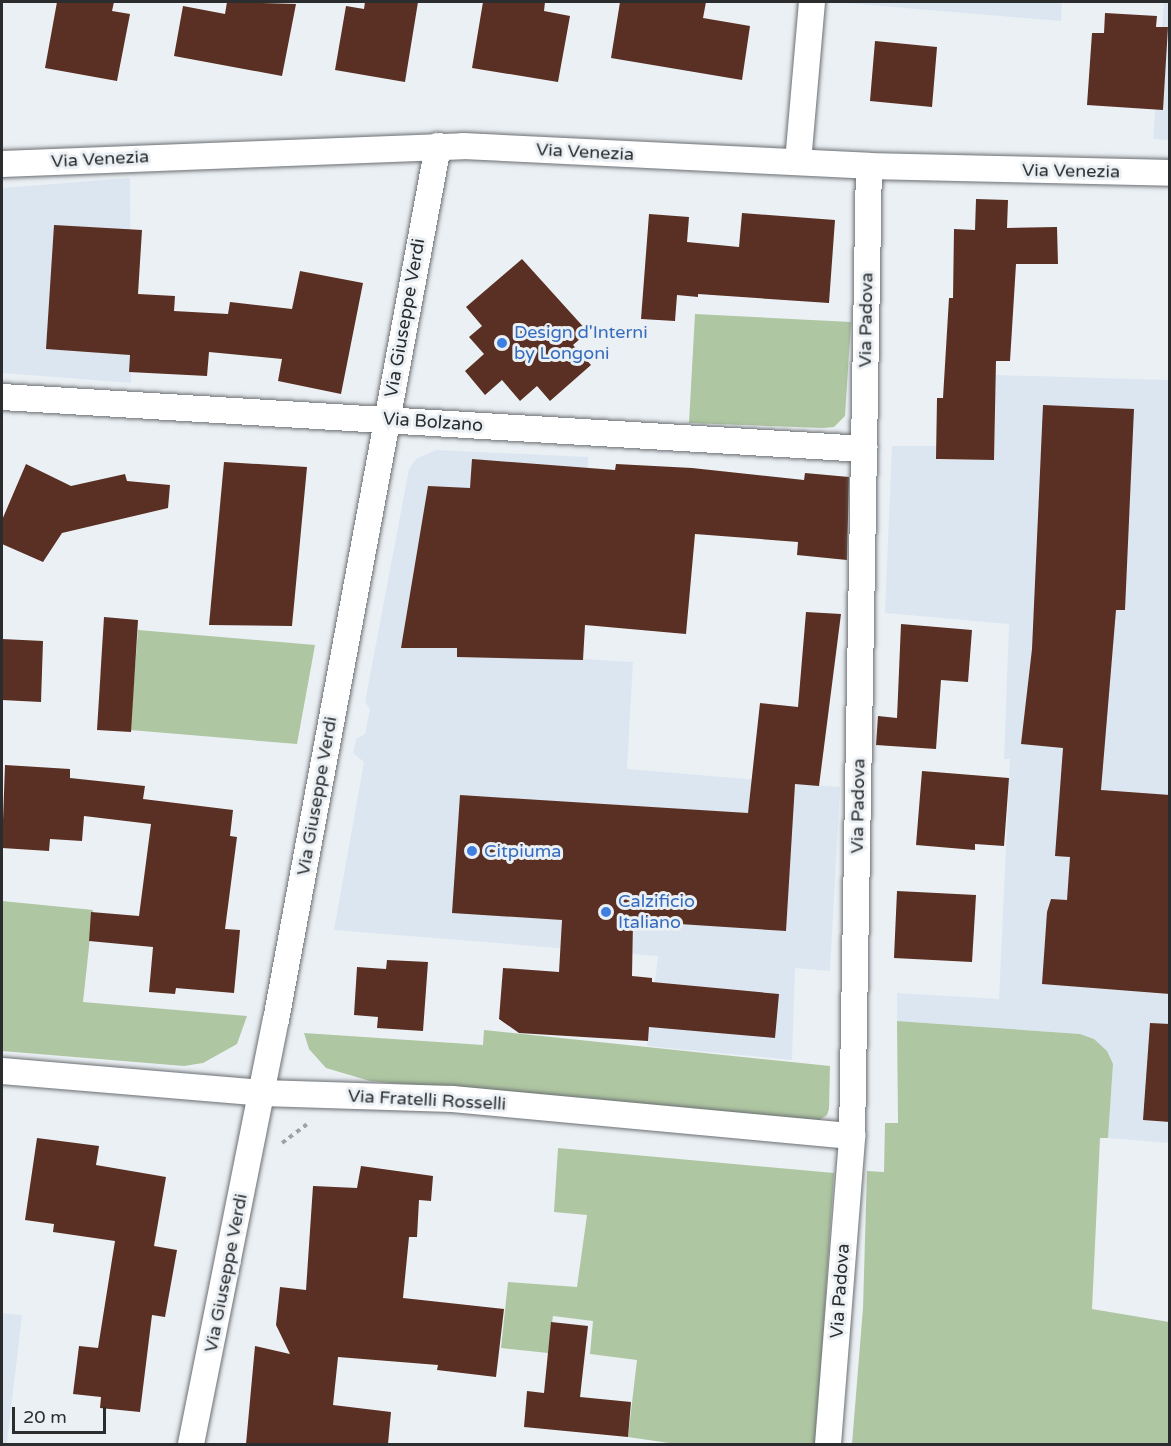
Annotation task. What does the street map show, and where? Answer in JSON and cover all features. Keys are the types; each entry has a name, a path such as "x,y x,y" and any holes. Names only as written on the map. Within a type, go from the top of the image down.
{"street":[{"path":"798,162 812,2"},
{"name":"Via Venezia","path":"2,164 438,146 869,166 1170,173"},
{"name":"Via Giuseppe Verdi","path":"191,1444 262,1093 438,146"},
{"name":"Via Padova","path":"828,1444 852,1136 869,166"},
{"name":"Via Bolzano","path":"2,397 864,449"},
{"name":"Via Fratelli Rosselli","path":"2,1071 262,1093 452,1099 852,1136"}],"path":[{"path":"279,1146 300,1127 318,1120"}],"shaded area":[{"path":"834,2 1062,2 1061,21"},
{"path":"1164,2 1169,2 1169,140 1153,139"},
{"path":"130,178 131,383 2,373 2,188"},
{"path":"996,375 1169,380 1169,1143 1108,1138 1113,1064 1094,1039 1080,1034 897,1021 897,993 999,999 1010,759 1004,759 1009,624 885,613 892,446 937,446 938,460 994,460"},
{"path":"436,450 588,457 583,659 633,662 627,769 840,787 830,971 795,968 792,1060 647,1046 658,956 334,930 364,762 353,753 356,739 365,734 370,709 365,702 409,469 416,459"},
{"path":"2,1313 22,1315 7,1444 2,1444"}],"green space":[{"path":"695,314 851,322 845,416 834,427 823,428 689,423"},
{"path":"138,630 315,645 297,744 130,730"},
{"path":"2,901 93,910 83,1002 247,1016 237,1044 203,1063 184,1066 2,1051"},
{"path":"897,1021 1080,1034 1094,1039 1107,1051 1113,1064 1108,1138 1100,1138 1092,1309 1169,1322 1169,1444 852,1444 863,1308 867,1171 884,1172 885,1123 898,1123"},
{"path":"484,1030 830,1066 829,1109 827,1115 816,1122 370,1081 326,1068 309,1049 304,1033 483,1045"},
{"path":"558,1148 834,1173 816,1444 676,1444 628,1437 637,1360 590,1354 593,1321 553,1316 548,1353 501,1348 508,1282 577,1287 587,1215 554,1212"}],"building":[{"path":"57,2 114,2 112,11 130,14 117,81 45,68"},
{"path":"227,2 296,4 282,76 174,56 183,6 225,14"},
{"path":"365,2 418,2 405,82 335,70 346,6 364,9"},
{"path":"483,2 545,2 544,11 570,16 558,82 472,68"},
{"path":"620,2 706,2 703,18 750,26 742,80 611,58"},
{"path":"1105,13 1157,16 1156,27 1168,27 1163,110 1087,105 1092,33 1104,33"},
{"path":"875,41 937,47 932,107 870,101"},
{"path":"976,199 1008,200 1007,228 1057,227 1058,264 1016,264 1010,361 996,361 994,460 936,459 937,398 943,398 949,298 953,298 954,229 975,230"},
{"path":"742,213 835,220 829,303 698,294 698,297 677,295 675,321 641,319 649,214 689,217 687,242 739,247"},
{"path":"54,225 142,230 138,294 175,296 174,311 228,314 230,302 292,309 300,271 363,283 341,394 278,381 282,359 209,352 207,376 129,372 130,355 46,349"},
{"path":"522,259 588,332 573,345 591,365 550,401 537,386 520,401 502,380 485,395 465,371 484,354 469,337 482,326 466,307"},
{"path":"1043,405 1134,409 1125,610 1116,610 1101,790 1170,795 1170,994 1042,984 1047,912 1051,899 1067,900 1070,857 1055,856 1063,748 1021,744 1032,649"},
{"path":"472,459 615,470 616,464 692,468 804,480 805,473 849,477 847,560 797,555 798,542 695,534 686,634 585,625 583,660 457,657 457,648 401,648 428,486 470,488"},
{"path":"224,462 307,467 292,626 209,625"},
{"path":"26,464 71,486 125,474 127,481 170,485 168,508 62,533 43,562 2,544 2,520"},
{"path":"806,612 841,614 819,786 795,784 786,931 633,921 632,976 652,978 652,982 779,994 775,1038 649,1027 648,1041 519,1033 499,1019 503,968 559,972 562,920 452,913 460,795 748,813 760,703 798,707"},
{"path":"104,617 138,620 131,732 97,730"},
{"path":"901,624 972,630 968,682 941,680 936,749 876,745 878,716 897,718"},
{"path":"2,639 43,641 41,702 2,700"},
{"path":"5,765 70,769 70,778 145,786 143,799 233,810 230,836 237,837 225,929 240,930 234,993 176,988 175,994 149,992 153,947 89,941 91,912 139,916 151,824 84,816 82,841 50,839 49,851 2,848"},
{"path":"922,771 1009,778 1004,846 975,844 975,850 916,845"},
{"path":"897,891 976,895 972,962 894,958"},
{"path":"387,960 428,962 423,1031 377,1028 378,1017 354,1015 357,967 386,969"},
{"path":"1150,1023 1170,1024 1170,1122 1143,1120"},
{"path":"37,1138 99,1146 96,1165 166,1177 154,1246 177,1250 165,1317 152,1315 140,1412 100,1408 101,1397 73,1394 79,1346 98,1348 115,1241 53,1232 54,1224 25,1220"},
{"path":"361,1166 433,1176 431,1201 419,1200 417,1237 409,1237 403,1298 504,1309 496,1377 437,1370 438,1365 338,1357 333,1405 391,1412 388,1444 246,1444 255,1346 290,1354 276,1325 280,1287 306,1290 313,1186 357,1188"},
{"path":"551,1322 588,1326 580,1397 631,1402 628,1437 524,1427 527,1391 544,1393"}],"place":[{"name":"Design d'Interni by Longoni","path":"502,343"},
{"name":"Citpiuma","path":"472,851"},
{"name":"Calzificio Italiano","path":"606,912"}]}
